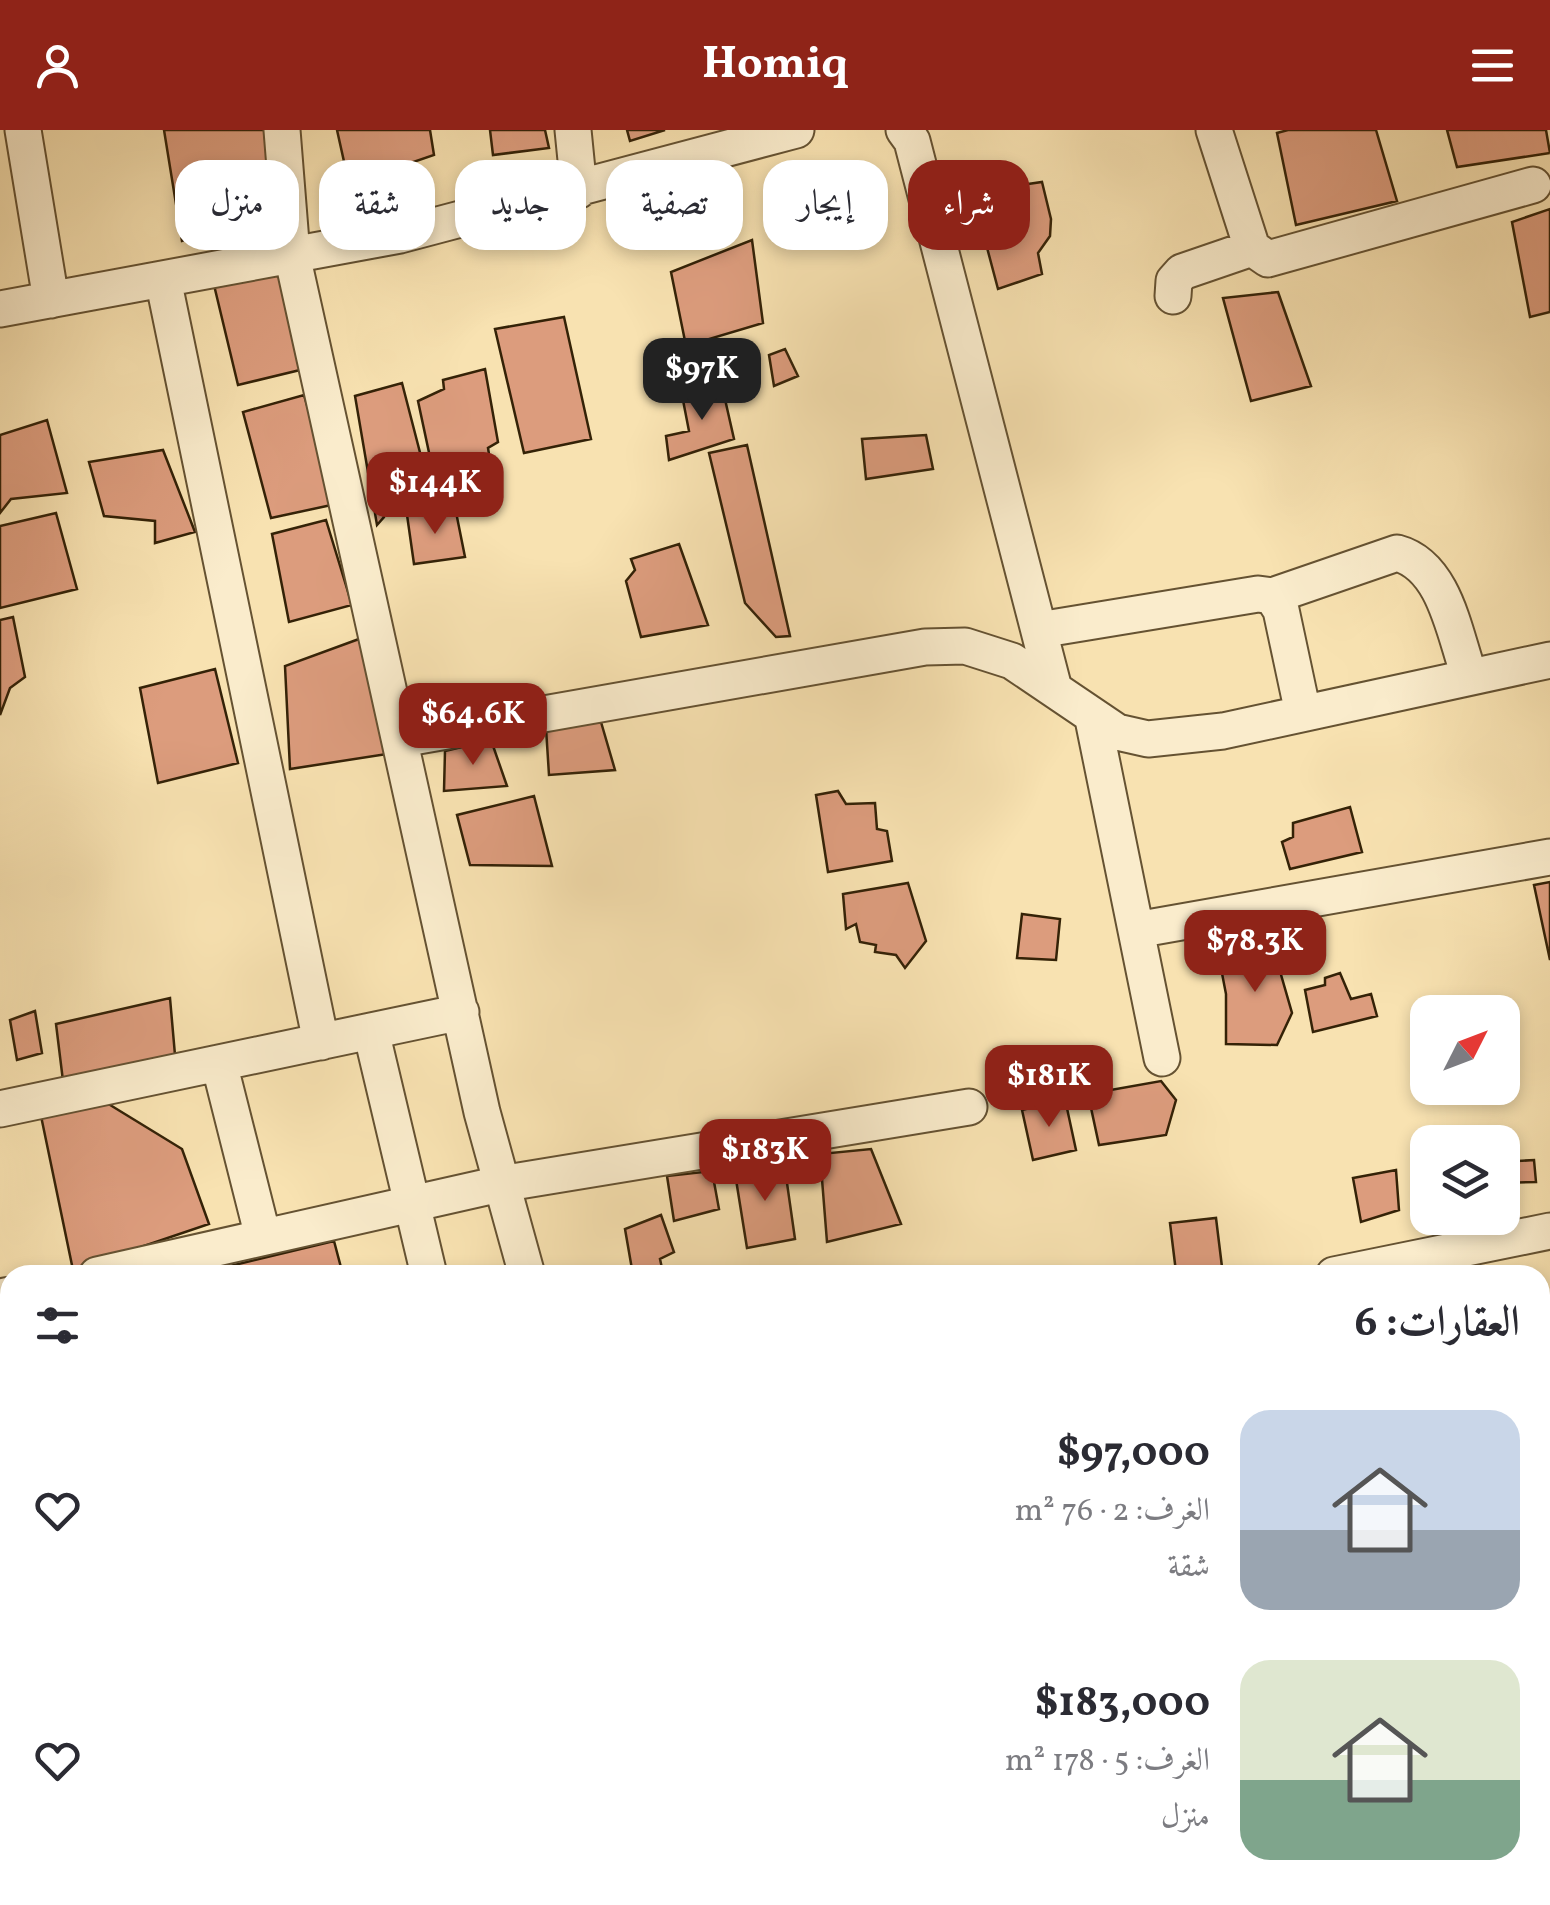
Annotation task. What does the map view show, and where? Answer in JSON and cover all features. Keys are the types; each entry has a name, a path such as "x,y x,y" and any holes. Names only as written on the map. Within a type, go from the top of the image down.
{"street":[{"path":"23,130 52,300"},
{"path":"282,130 292,255 500,1184 524,1265"},
{"path":"573,130 576,160"},
{"path":"586,188 796,130"},
{"path":"904,130 912,142 1054,689"},
{"path":"1214,130 1252,248 1268,258 1533,185"},
{"path":"0,310 400,235 455,221"},
{"path":"1174,296 1174,280 1182,272 1252,248"},
{"path":"163,279 321,1042"},
{"path":"1039,630 1258,594 1272,596 1397,554 1416,558 1432,572 1469,675"},
{"path":"1272,596 1281,610 1304,713"},
{"path":"400,739 925,647 966,646 1012,662 1093,719 1117,732 1148,739 1223,730 1550,660"},
{"path":"1093,719 1162,1058"},
{"path":"1136,930 1550,857"},
{"path":"0,1109 462,1012"},
{"path":"371,1032 426,1265"},
{"path":"219,1063 263,1238"},
{"path":"142,1265 500,1184 969,1107"},
{"path":"1384,1265 1550,1232"}],"building":[{"path":"164,130 264,130 268,160 175,160 175,198"},
{"path":"337,130 430,130 434,155 419,160 344,160"},
{"path":"490,130 545,130 549,148 493,155"},
{"path":"627,130 665,130 630,141"},
{"path":"1376,130 1397,201 1296,225 1277,133"},
{"path":"1447,130 1546,130 1550,153 1457,167"},
{"path":"1042,182 1051,219 1050,236 1038,253 1042,274 998,289 988,250 1030,250 1030,184"},
{"path":"1550,209 1550,312 1530,317 1512,222"},
{"path":"752,240 763,323 686,346 671,272 727,250 743,250 743,244"},
{"path":"282,271 300,370 238,385 214,285"},
{"path":"1278,292 1311,386 1251,401 1223,298"},
{"path":"564,317 591,439 524,453 495,329"},
{"path":"785,349 798,376 774,386 769,355"},
{"path":"485,369 498,442 488,448 493,479 437,490 418,401 444,389 443,380"},
{"path":"402,383 424,468 403,496 381,499 384,517 377,525 355,396"},
{"path":"722,386 734,439 669,460 666,436 689,431 682,395"},
{"path":"304,395 336,504 271,518 243,412"},
{"path":"47,420 67,493 11,499 0,513 0,435"},
{"path":"926,435 933,469 866,479 862,439"},
{"path":"747,445 790,636 776,637 745,603 709,453"},
{"path":"163,450 195,532 155,543 155,521 104,516 89,462"},
{"path":"456,512 465,557 414,564 407,515"},
{"path":"56,513 77,589 0,608 0,526"},
{"path":"326,520 352,605 289,622 272,534"},
{"path":"679,544 708,625 641,637 626,581 635,570 631,559"},
{"path":"13,617 25,677 10,688 0,715 0,620"},
{"path":"359,639 387,754 290,769 285,666"},
{"path":"215,669 238,763 158,783 140,688"},
{"path":"601,722 615,770 549,775 546,728"},
{"path":"491,740 507,786 444,791 445,751"},
{"path":"838,791 846,804 875,803 877,829 887,831 892,861 828,872 816,795"},
{"path":"534,796 552,866 470,865 457,815"},
{"path":"1350,807 1362,852 1290,869 1282,842 1293,837 1293,823"},
{"path":"1550,882 1550,960 1534,885"},
{"path":"908,883 926,941 905,968 896,955 875,952 876,945 860,942 856,924 846,929 843,894"},
{"path":"1022,914 1060,919 1056,960 1017,958"},
{"path":"1245,939 1271,940 1292,1013 1277,1045 1226,1044 1226,994 1220,963"},
{"path":"1340,973 1351,999 1371,994 1377,1016 1313,1032 1305,990 1325,985 1325,978"},
{"path":"170,998 175,1055 63,1081 56,1024"},
{"path":"35,1011 42,1053 17,1060 10,1020"},
{"path":"1161,1081 1176,1100 1166,1135 1099,1145 1088,1094"},
{"path":"1065,1099 1076,1150 1033,1160 1022,1110"},
{"path":"102,1100 182,1149 209,1224 88,1265 72,1265 41,1116"},
{"path":"871,1149 901,1224 827,1242 820,1154"},
{"path":"1534,1160 1536,1182 1520,1182 1520,1161"},
{"path":"784,1162 795,1239 747,1248 734,1167"},
{"path":"1396,1170 1399,1210 1361,1222 1353,1178"},
{"path":"712,1171 719,1209 674,1221 667,1176"},
{"path":"661,1215 674,1252 660,1259 661,1265 631,1265 625,1229"},
{"path":"1216,1218 1222,1265 1175,1265 1170,1223"},
{"path":"334,1241 340,1265 234,1265"}]}
